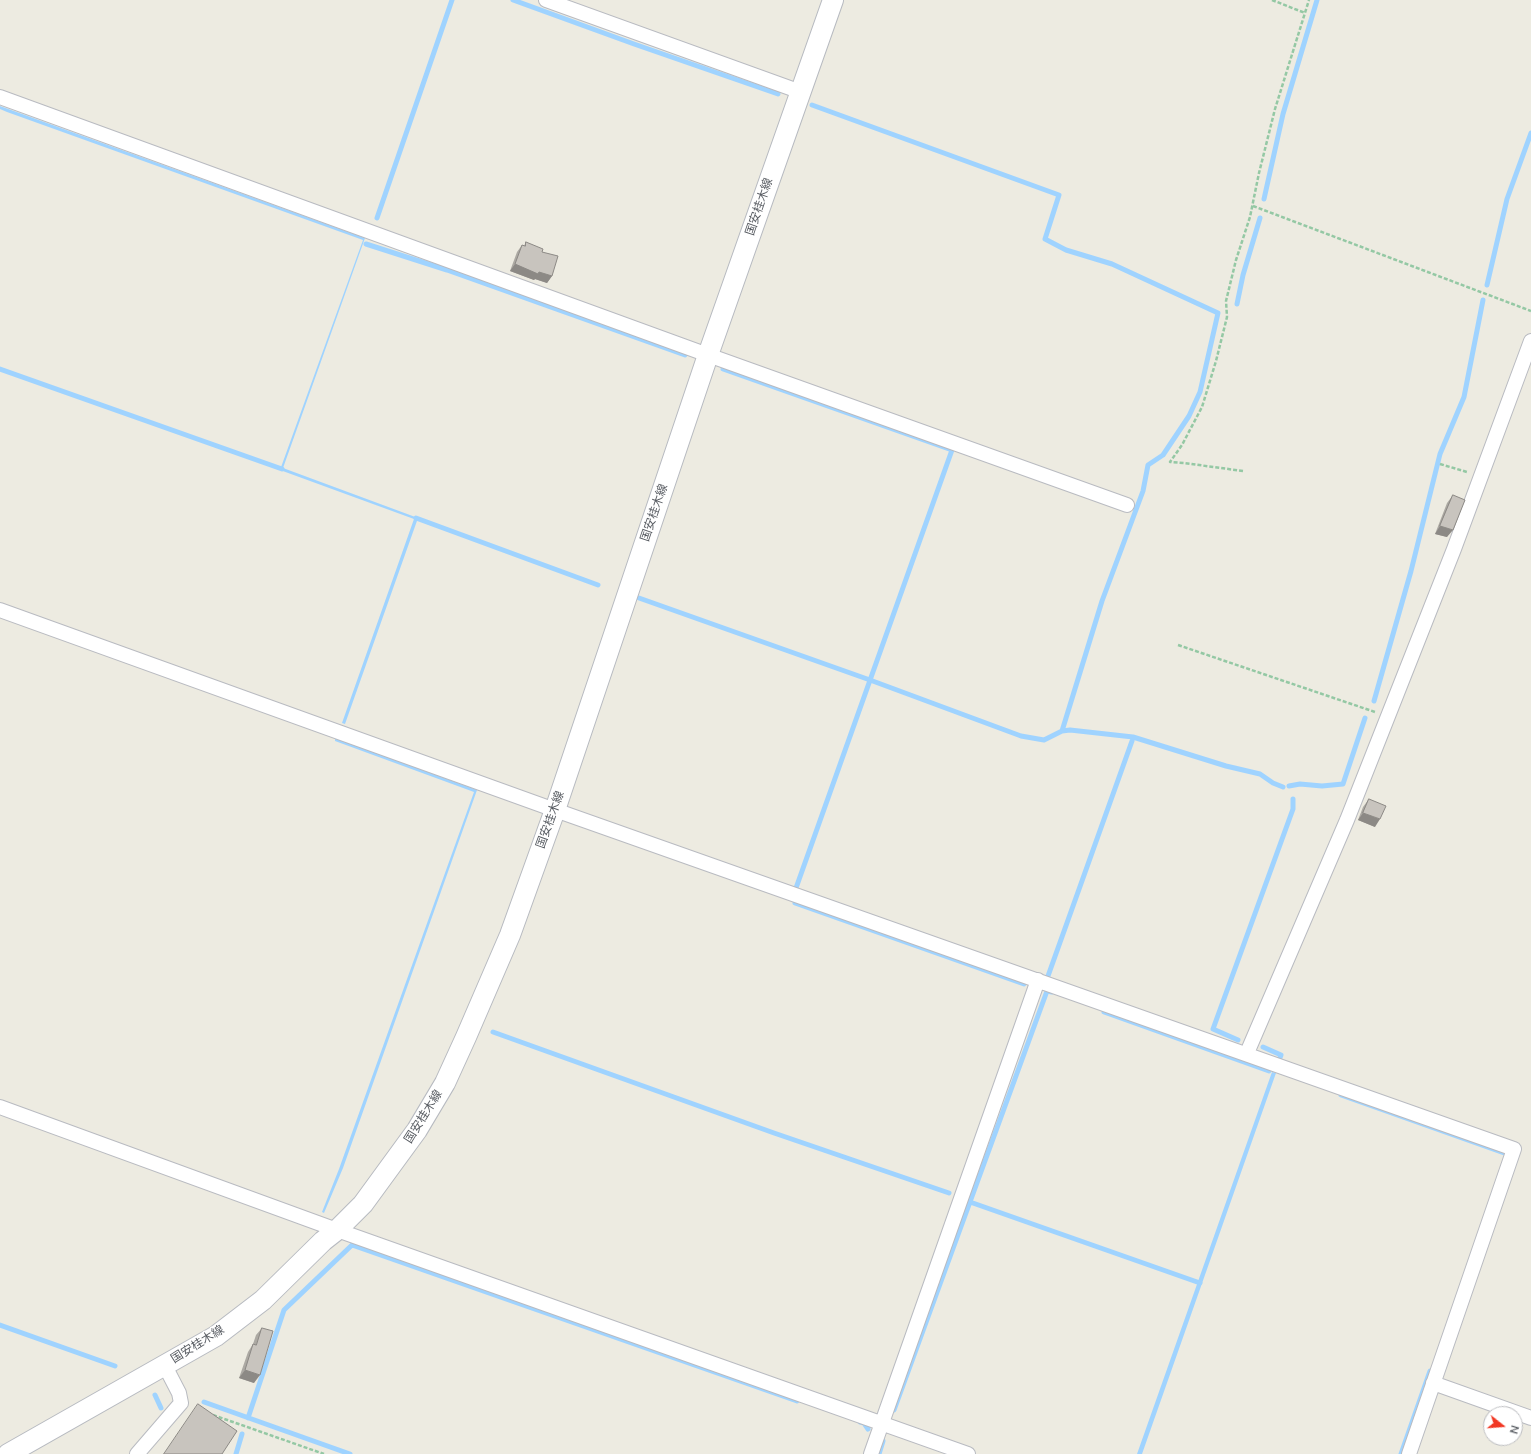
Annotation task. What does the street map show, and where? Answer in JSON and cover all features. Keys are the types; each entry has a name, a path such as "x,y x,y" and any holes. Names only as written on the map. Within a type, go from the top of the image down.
{"main road":[{"name":"国安桂木線","path":"8,1454 216,1336 263,1300 323,1241 337,1230 364,1204 392,1167 417,1130 444,1083 466,1037 510,935 555,810 708,355 833,0"}],"street":[{"path":"546,0 801,92"},
{"path":"0,97 708,355 1127,505"},
{"path":"1246,1053 1347,820 1454,549 1531,341"},
{"path":"0,610 555,810 1514,1149 1409,1454"},
{"path":"870,1454 1038,980"},
{"path":"0,1108 337,1230 968,1454"},
{"path":"137,1454 181,1403 179,1393 165,1366"},
{"path":"1433,1383 1531,1418"}],"path":[{"path":"1272,0 1305,13"},
{"path":"1243,471 1170,462 1182,445 1202,407 1216,361 1227,317 1226,301 1236,260 1253,206 1259,173 1275,109 1309,0"},
{"path":"1253,206 1531,311"},
{"path":"1440,464 1481,476"},
{"path":"1178,645 1388,716"},
{"path":"209,1414 324,1454"}],"water":[{"path":"0,106 365,238 283,468 418,518 345,724 342,723 414,519 280,470 363,240 7,112 0,109"},
{"path":"335,738 477,790 343,1168 324,1213 322,1212 339,1169 474,792 335,741"},
{"path":"1272,1072 1276,1073 1142,1454 1137,1454"}],"building":[{"path":"526,242 543,249 542,252 558,256 552,276 539,272 538,274 515,264 522,245 525,246"},
{"path":"1453,495 1465,500 1453,530 1440,526"},
{"path":"1369,799 1386,806 1380,819 1363,813"},
{"path":"262,1328 273,1331 260,1375 245,1370 253,1344 256,1345"},
{"path":"198,1404 237,1431 222,1454 164,1454"}],"waterway":[{"path":"377,218 452,0"},
{"path":"513,0 778,94"},
{"path":"1264,199 1283,114 1317,0"},
{"path":"812,105 1059,195 1045,239 1066,250 1112,264 1218,313 1200,392 1189,416 1163,455 1148,465 1143,491 1102,601 1062,731"},
{"path":"1487,285 1507,199 1531,133"},
{"path":"1237,304 1243,275 1260,218"},
{"path":"366,244 447,270 685,355"},
{"path":"1374,701 1411,571 1440,454 1464,397 1483,300"},
{"path":"0,369 282,469"},
{"path":"723,369 952,450 796,888"},
{"path":"416,518 598,585"},
{"path":"639,598 870,680 1021,736 1044,740 1062,731 1070,730 1133,737 1226,766 1260,774 1273,783 1283,787"},
{"path":"1289,786 1300,784 1322,786 1343,784 1365,718"},
{"path":"1048,976 1132,741"},
{"path":"1238,1040 1213,1029 1293,809 1293,799"},
{"path":"795,903 1024,984"},
{"path":"894,1410 1047,991 1052,992"},
{"path":"1104,1012 1269,1071"},
{"path":"493,1032 774,1133 949,1193"},
{"path":"1263,1047 1281,1055 1279,1060"},
{"path":"1341,1095 1507,1154 1506,1158"},
{"path":"970,1202 1200,1283"},
{"path":"248,1418 284,1310 352,1245 797,1401"},
{"path":"0,1325 115,1366"},
{"path":"1401,1454 1430,1371"},
{"path":"155,1395 161,1408"},
{"path":"204,1402 350,1454"},
{"path":"860,1422 864,1423 868,1429"},
{"path":"236,1454 242,1434"},
{"path":"879,1454 883,1441"}]}
